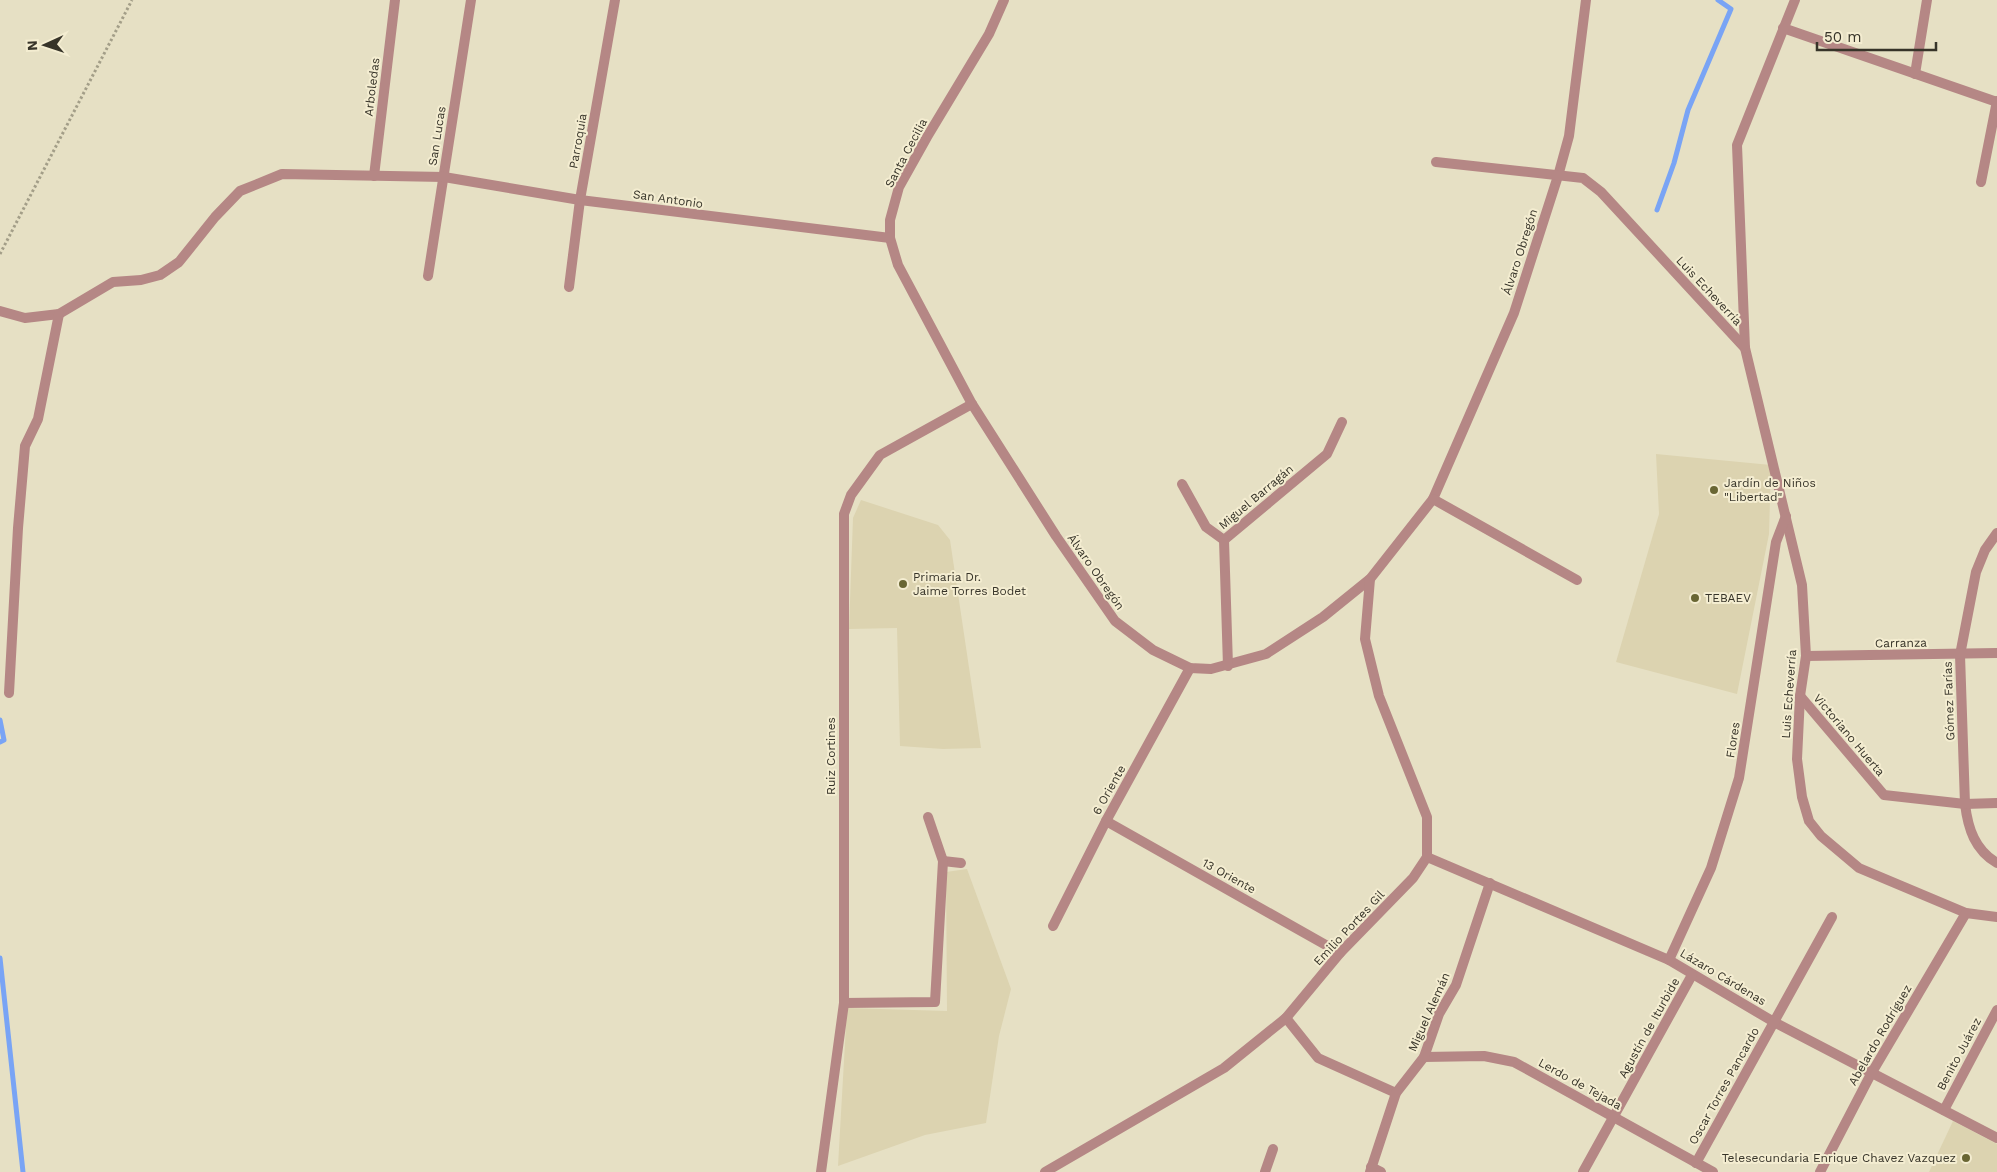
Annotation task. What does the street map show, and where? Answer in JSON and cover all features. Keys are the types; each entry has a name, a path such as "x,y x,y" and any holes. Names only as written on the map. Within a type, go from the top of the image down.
{"street":[{"name":"Arboledas","path":"374,176 395,0"},
{"name":"San Lucas","path":"428,276 471,0"},
{"name":"Parroquia","path":"569,287 580,200 616,0"},
{"name":"Santa Cecilia","path":"972,404 898,265 890,238 890,220 900,187 927,137 989,34 1004,0"},
{"name":"Álvaro Obregón","path":"972,404 1056,536 1115,620 1153,650 1190,668 1210,669 1228,666 1266,654 1323,617 1370,579 1433,499 1514,313 1569,136 1586,0"},
{"path":"1745,348 1737,145 1795,0"},
{"path":"1915,74 1928,0"},
{"path":"1783,28 1997,102 1981,182"},
{"name":"Luis Echeverría","path":"1436,162 1583,178 1601,192 1745,348 1787,515 1802,585 1806,656 1800,696 1797,758 1802,796 1809,821 1821,836 1859,868 1966,913 1997,917"},
{"name":"San Antonio","path":"59,314 113,282 141,280 160,274 179,262 214,217 240,191 282,174 444,176 580,200 890,238"},
{"path":"0,311 25,318 59,314 38,419 25,446 18,528 9,693"},
{"name":"Ruiz Cortines","path":"821,1172 844,1003 844,514 851,495 880,455 972,404"},
{"name":"Miguel Barragán","path":"1228,666 1224,540 1327,454 1342,422"},
{"path":"1182,484 1206,527 1224,540"},
{"path":"1433,499 1577,580"},
{"name":"Flores","path":"1669,960 1710,868 1739,778 1776,542 1787,515"},
{"name":"Gómez Farías","path":"1997,533 1985,550 1976,572 1960,655 1965,804 1968,827 1976,843 1987,857 1997,863"},
{"path":"1370,579 1365,639 1379,696 1427,817 1427,857"},
{"name":"Carranza","path":"1806,656 1960,655 1997,652"},
{"name":"6 Oriente","path":"1053,926 1106,821 1190,668"},
{"name":"Victoriano Huerta","path":"1800,696 1884,795 1965,804 1997,802"},
{"path":"844,1003 935,1002 944,861 928,817"},
{"name":"13 Oriente","path":"1106,821 1340,953"},
{"name":"Lázaro Cárdenas","path":"1427,857 1669,960 1774,1022 1997,1138"},
{"name":"Emilio Portes Gil","path":"1045,1172 1224,1068 1286,1018 1340,953 1413,878 1427,857"},
{"path":"944,861 961,863"},
{"name":"Miguel Alemán","path":"1374,1170 1396,1094 1424,1057 1439,1014 1456,985 1490,884"},
{"name":"Abelardo Rodríguez","path":"1820,1172 1871,1074 1966,913"},
{"name":"Oscar Torres Pancardo","path":"1696,1163 1832,917"},
{"name":"Agustín de Iturbide","path":"1583,1172 1692,974"},
{"name":"Benito Juárez","path":"1944,1110 1997,1010"},
{"path":"1286,1018 1318,1058 1396,1094"},
{"name":"Lerdo de Tejada","path":"1424,1057 1484,1056 1514,1062 1713,1172"},
{"path":"1265,1172 1273,1149"}],"path":[{"path":"0,254 132,0"}],"shaded area":[{"name":"TEBAEV","path":"1656,454 1771,465 1769,534 1737,694 1616,662 1659,514"},
{"name":"Primaria Dr. Jaime Torres Bodet","path":"861,500 938,525 950,540 981,748 943,749 900,746 897,628 849,629 853,518"},
{"path":"967,869 1011,989 999,1036 986,1123 925,1135 838,1166 847,1008 947,1011 946,872"},
{"name":"Telesecundaria Enrique Chavez Vazquez","path":"1953,1121 1997,1144 1997,1172 1929,1172"}],"waterway":[{"path":"1657,210 1674,163 1688,110 1731,9 1718,0"},
{"path":"0,720 4,740 0,742"},
{"path":"0,958 23,1172"}],"place":[{"name":"Jardín de Niños \"Libertad\"","path":"1714,490"},
{"name":"Primaria Dr. Jaime Torres Bodet","path":"903,584"},
{"name":"TEBAEV","path":"1695,598"},
{"name":"Telesecundaria Enrique Chavez Vazquez","path":"1966,1158"}]}
